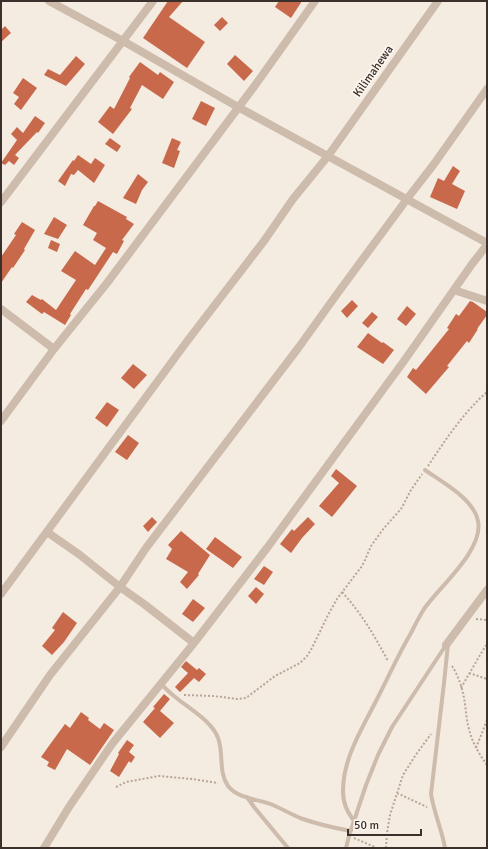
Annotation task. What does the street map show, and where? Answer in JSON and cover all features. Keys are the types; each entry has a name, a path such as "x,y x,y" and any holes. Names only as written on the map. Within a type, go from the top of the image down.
{"street":[{"path":"44,848 69,807 112,744 194,643 266,548 390,380 487,244 49,1"},
{"path":"1,202 153,1"},
{"path":"1,421 54,349 107,283 256,84 315,1"},
{"name":"Kilimahewa","path":"1,594 211,310 264,241 293,199 328,156 438,1"},
{"path":"1,747 50,675 120,587 146,548 295,353 434,164 487,89"},
{"path":"454,290 487,301"},
{"path":"1,308 54,349"},
{"path":"47,532 80,555 194,643"},
{"path":"447,644 487,590"}],"lane":[{"path":"354,821 345,805 343,791 344,778 349,756 392,668 424,609 444,587 468,556 476,540 478,532 479,523 470,504 446,484 425,470"},
{"path":"445,848 444,838 435,812 431,794 447,644"},
{"path":"346,848 366,785 378,755 392,727 447,644"},
{"path":"160,684 203,719 214,730 220,745 224,779 229,787 235,792 272,804 300,818 350,834"},
{"path":"247,797 288,848"}],"path":[{"path":"173,695 204,695 237,699 246,698 275,676 300,663 312,648 328,615 342,592 362,566 376,538 401,509 411,490 446,438 465,413 487,392"},
{"path":"342,592 369,626 392,668"},
{"path":"461,688 487,644"},
{"path":"446,658 453,667 464,696 468,728 480,756 487,765"},
{"path":"469,673 487,679"},
{"path":"476,748 487,720"},
{"path":"386,848 390,815 403,775 438,725"},
{"path":"116,787 126,782 159,776 192,779 228,785"},
{"path":"397,793 435,812"},
{"path":"350,834 377,848"}],"building":[{"path":"168,1 183,1 169,17 205,42 187,68 143,38"},
{"path":"279,1 302,1 291,18 275,7"},
{"path":"222,17 228,23 220,31 214,25"},
{"path":"5,26 11,33 1,42 1,30"},
{"path":"235,55 253,71 244,81 227,64"},
{"path":"76,56 85,64 66,86 44,75 48,69 60,75"},
{"path":"140,62 158,75 160,72 174,82 163,99 142,85 130,108 132,109 113,134 98,122 110,106 114,109 130,78 129,77"},
{"path":"23,78 37,88 21,110 14,104 19,97 13,93"},
{"path":"201,101 215,108 206,126 192,119"},
{"path":"35,116 45,123 38,133 37,132 15,155 19,158 14,165 9,161 5,165 1,163 17,140 11,134 17,127 23,133"},
{"path":"110,138 121,146 117,152 105,144"},
{"path":"172,138 181,142 177,150 180,151 174,168 162,163"},
{"path":"78,155 91,164 95,158 105,165 94,183 78,170 74,175 71,174 65,186 58,181"},
{"path":"453,166 460,171 452,184 465,191 457,209 430,197 438,178 444,181"},
{"path":"138,174 148,182 142,190 136,204 123,198"},
{"path":"98,201 127,217 126,219 134,224 122,240 124,241 117,254 113,252 88,290 86,289 70,314 71,315 65,325 44,312 42,314 26,302 32,295 41,300 42,299 56,310 76,280 61,271 75,251 95,265 106,248 93,240 97,233 83,225"},
{"path":"54,217 67,225 58,239 44,234"},
{"path":"22,222 35,230 24,249 25,250 1,283 1,257 16,235 14,234"},
{"path":"51,240 60,244 57,252 48,248"},
{"path":"352,300 358,306 347,318 341,311"},
{"path":"470,301 487,312 487,315 469,343 467,341 447,366 449,367 426,394 407,377 413,368 416,370 449,329 447,328 456,314 459,316"},
{"path":"407,306 416,314 406,326 397,319"},
{"path":"372,312 378,317 368,328 362,323"},
{"path":"368,333 394,350 383,364 357,347"},
{"path":"133,364 147,375 134,389 121,378"},
{"path":"107,402 119,410 107,427 95,418"},
{"path":"128,435 139,443 127,460 115,452"},
{"path":"336,469 357,486 332,517 319,506 339,483 331,476"},
{"path":"152,517 157,522 148,532 143,526"},
{"path":"308,517 315,524 291,553 280,544 292,529 294,531"},
{"path":"181,531 210,555 198,574 199,575 187,589 180,582 188,572 166,559 172,549 168,545"},
{"path":"215,537 242,557 233,568 206,549"},
{"path":"264,566 273,572 264,585 254,579"},
{"path":"256,587 264,594 256,604 248,596"},
{"path":"193,599 205,608 193,622 182,614"},
{"path":"63,612 77,623 64,642 52,655 42,646 55,630 52,628"},
{"path":"186,661 197,670 199,668 206,674 199,682 194,678 180,692 175,687 188,673 181,667"},
{"path":"164,694 170,699 160,711 174,723 160,738 143,722"},
{"path":"81,712 89,718 88,720 100,729 104,723 114,730 90,765 67,749 55,770 47,766 49,762 41,757 65,724 70,728"},
{"path":"127,740 134,745 129,752 135,757 131,763 129,761 119,777 110,771 119,754 118,753"}]}
